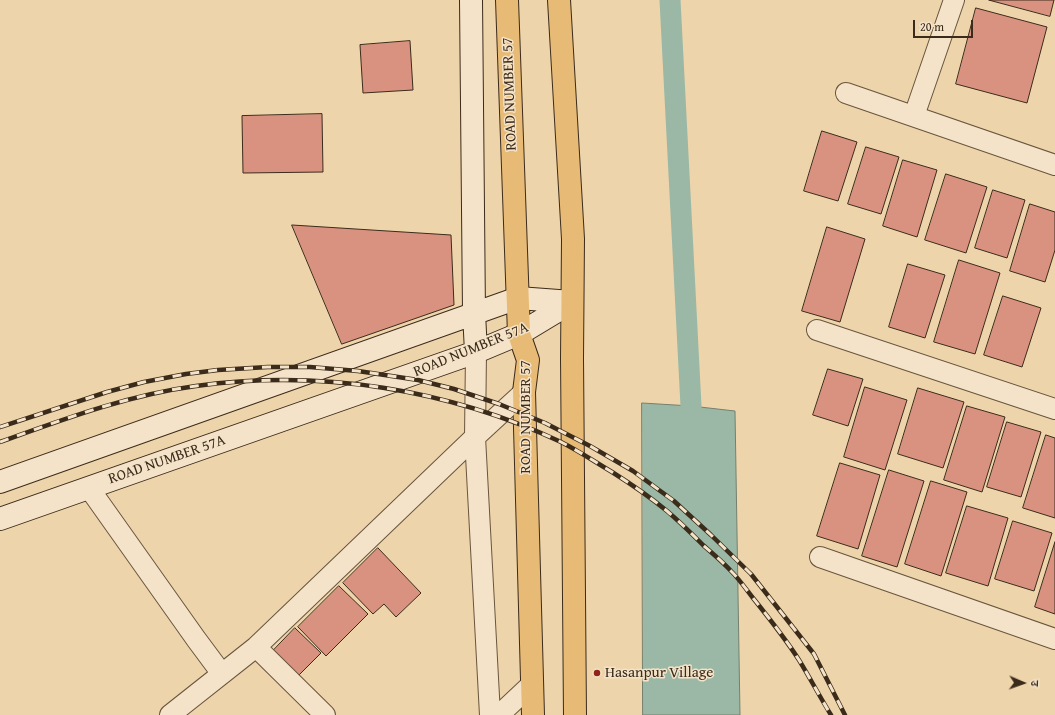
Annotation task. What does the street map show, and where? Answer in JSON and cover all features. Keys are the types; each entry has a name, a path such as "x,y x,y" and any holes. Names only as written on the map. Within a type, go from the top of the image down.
{"main road":[{"name":"ROAD NUMBER 57","path":"507,0 519,334 528,360 524,392 533,715"},
{"path":"559,0 573,239 572,302 575,715"}],"street":[{"path":"471,0 474,313 476,352 475,437 490,715"},
{"path":"914,116 954,0"},
{"path":"846,93 1055,165"},
{"name":"ROAD NUMBER 57A","path":"0,482 518,298 572,302"},
{"name":"ROAD NUMBER 57A","path":"0,519 476,352 519,334 572,302"},
{"path":"817,330 1055,410"},
{"path":"170,715 256,647 524,392"},
{"path":"89,488 222,674"},
{"path":"820,557 1055,639"},
{"path":"256,647 325,715"},
{"path":"499,715 532,684"}],"shaded area":[{"path":"642,403 691,406 735,411 740,715 643,715"}],"building":[{"path":"989,0 1054,0 1050,16"},
{"path":"976,8 1047,27 1027,103 956,84"},
{"path":"410,41 413,90 363,93 360,45"},
{"path":"322,114 323,172 243,173 242,116"},
{"path":"822,131 857,142 838,201 804,191"},
{"path":"866,147 899,157 881,214 848,204"},
{"path":"903,160 937,170 917,237 883,226"},
{"path":"946,174 987,187 966,253 925,240"},
{"path":"993,190 1025,200 1007,258 975,248"},
{"path":"1030,204 1055,212 1055,250 1045,282 1010,271"},
{"path":"292,225 451,235 454,305 342,344"},
{"path":"827,227 865,239 840,322 802,311"},
{"path":"959,260 1000,273 975,354 934,342"},
{"path":"908,264 945,275 925,338 889,327"},
{"path":"1003,296 1041,308 1022,367 984,355"},
{"path":"828,369 863,379 848,426 813,415"},
{"path":"865,387 907,400 885,470 844,457"},
{"path":"918,388 964,402 943,468 898,454"},
{"path":"967,406 1005,417 982,492 944,480"},
{"path":"1007,422 1041,432 1021,497 987,487"},
{"path":"1046,435 1055,438 1055,518 1023,508"},
{"path":"840,463 880,475 858,549 817,536"},
{"path":"889,470 924,481 897,567 862,556"},
{"path":"931,481 967,492 941,576 905,564"},
{"path":"967,506 1008,518 988,586 946,573"},
{"path":"1013,521 1052,533 1034,591 995,579"},
{"path":"1055,542 1055,614 1035,607"},
{"path":"378,548 421,593 396,617 384,604 373,614 343,583"},
{"path":"339,586 368,614 326,656 298,627"},
{"path":"295,628 321,653 297,677 272,652"}],"waterway":[{"path":"670,0 692,434"}],"railway":[{"path":"0,427 107,392 144,382 218,370 268,367 310,367 358,371 418,380 454,389 499,404 545,423 590,446 633,471 674,501 751,574 814,654 845,715"},
{"path":"0,442 96,409 146,395 196,386 243,381 290,380 337,382 383,388 474,408 518,424 568,445 626,481 681,523 725,564 777,628 794,652 831,715"}],"place":[{"name":"Hasanpur Village","path":"597,673"}]}
